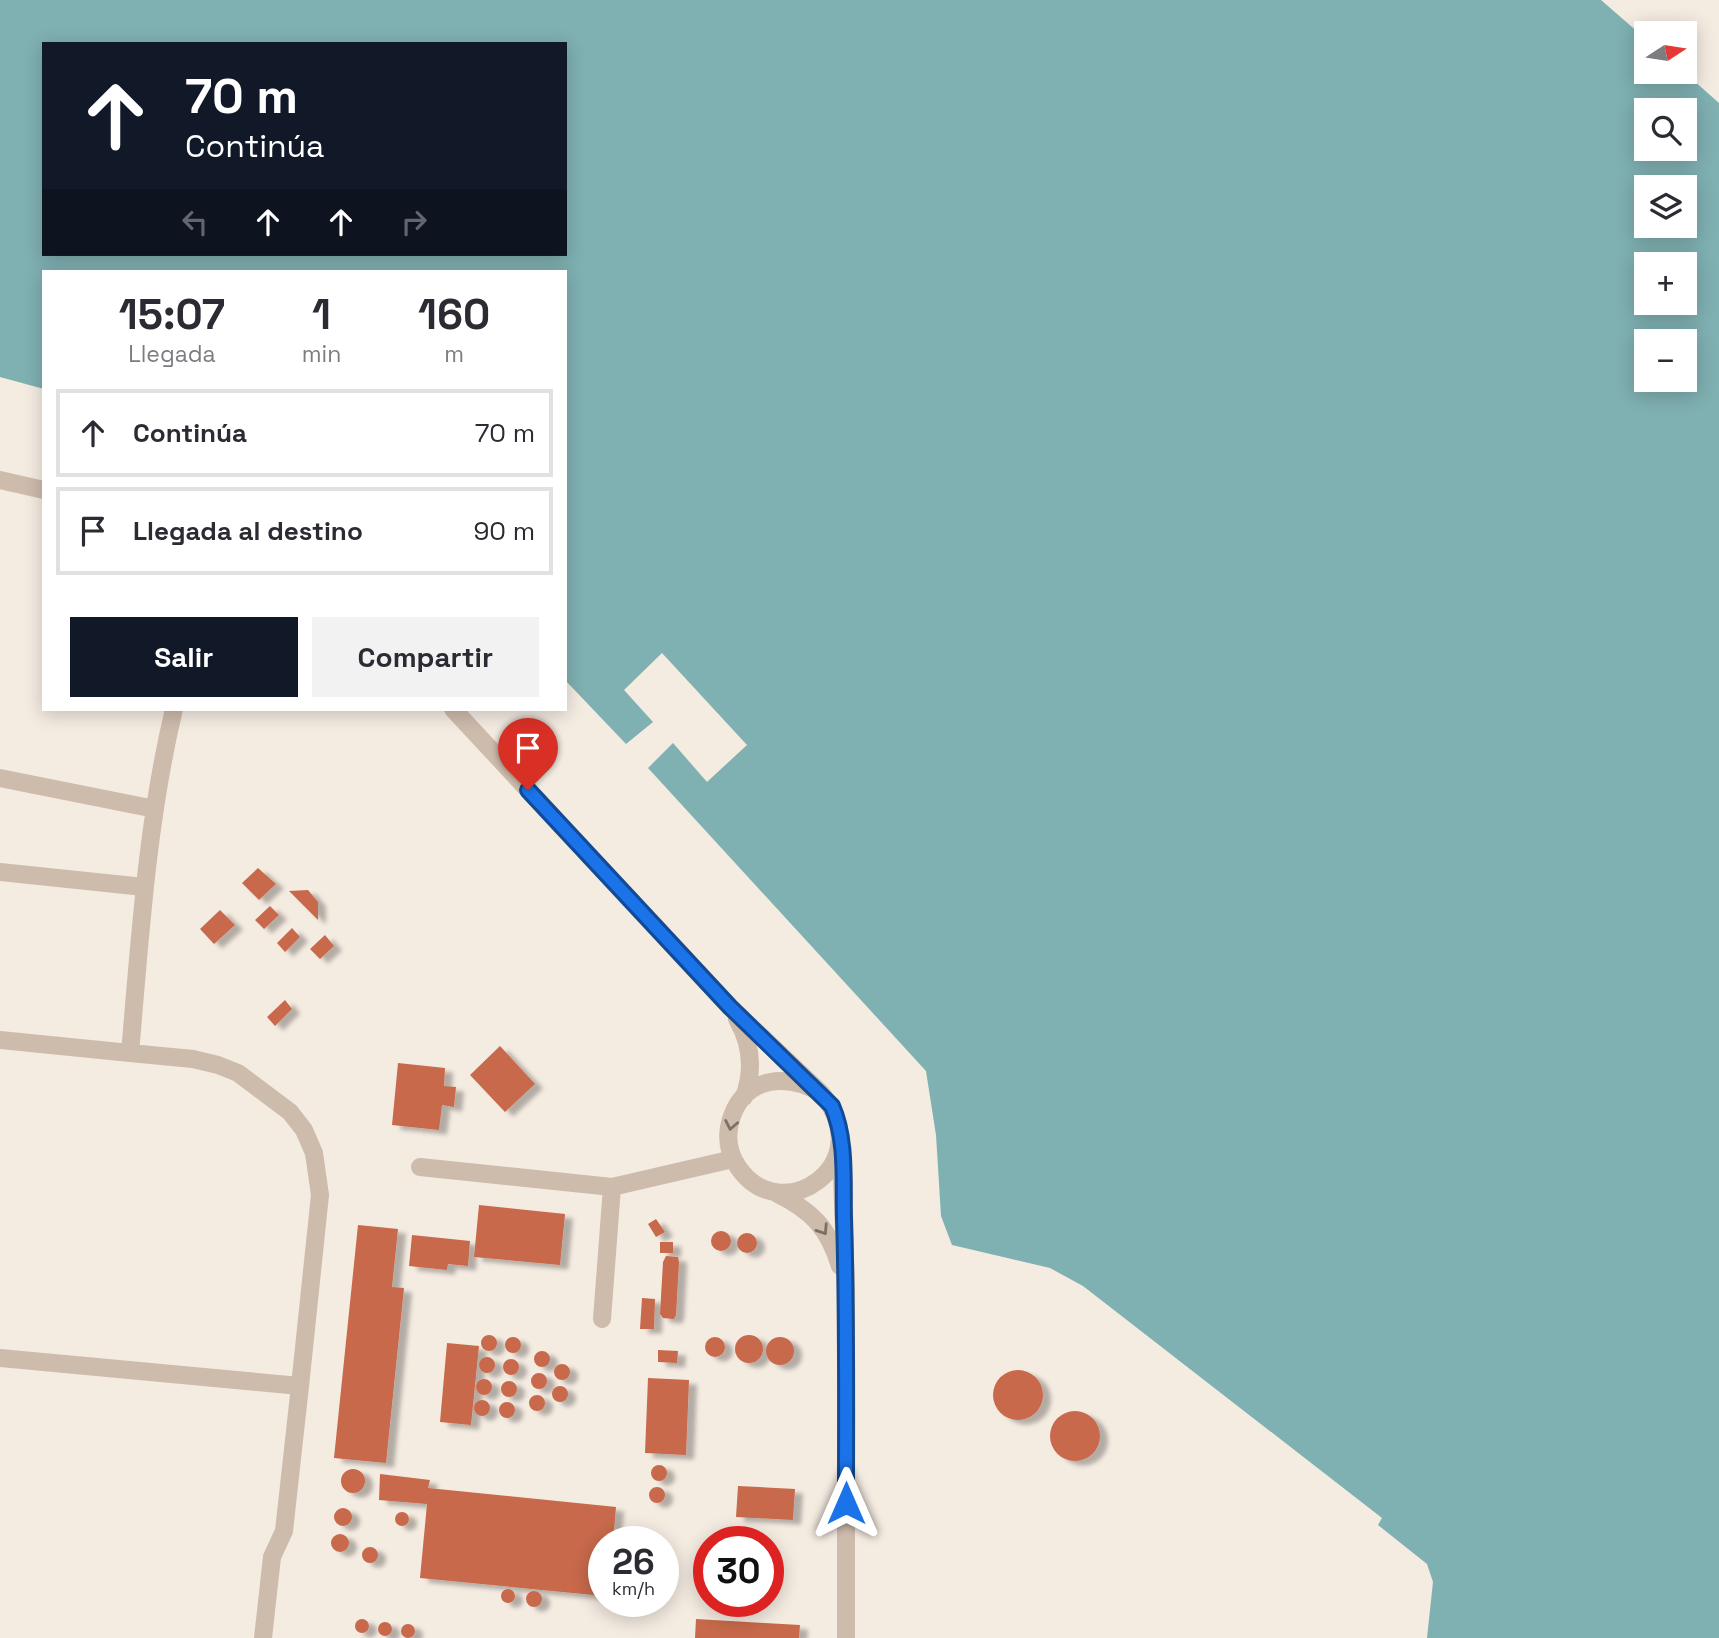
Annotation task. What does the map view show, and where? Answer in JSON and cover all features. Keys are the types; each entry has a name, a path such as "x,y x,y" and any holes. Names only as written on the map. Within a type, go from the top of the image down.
{"street":[{"path":"0,480 42,490"},
{"path":"130,1053 144,887 174,711"},
{"path":"455,711 730,1007 821,1093 832,1106 839,1122 846,1287 846,1638"},
{"path":"0,778 155,809"},
{"path":"0,872 144,887"},
{"path":"730,1007 744,1030 751,1064 750,1080 744,1097"},
{"path":"0,1040 193,1059 218,1065 238,1073 290,1112 304,1130 314,1153 320,1195 284,1531 272,1557 263,1638"},
{"path":"821,1093 806,1084 790,1080 757,1086 734,1110 728,1143 733,1159 743,1175 758,1186 801,1205 816,1219 835,1252 846,1287"},
{"path":"776,1192 794,1192 813,1185 827,1174 841,1139"},
{"path":"420,1167 612,1187 733,1159"},
{"path":"602,1319 612,1187"},
{"path":"0,1358 300,1386"}],"water":[{"path":"0,0 1601,0 1634,29 1634,84 1698,84 1719,103 1719,1638 1427,1638 1433,1582 1427,1564 1378,1525 1382,1518 1083,1286 1050,1268 952,1245 941,1216 936,1135 926,1071 648,768 673,743 707,782 747,745 662,653 624,690 653,722 626,744 567,682 567,270 42,270 42,388 0,377"}],"building":[{"path":"258,868 276,884 259,900 242,883"},
{"path":"308,890 318,902 318,920 289,891"},
{"path":"270,906 279,915 264,929 255,920"},
{"path":"220,910 235,925 214,944 200,929"},
{"path":"292,928 300,937 285,952 277,943"},
{"path":"325,935 334,946 320,959 310,949"},
{"path":"285,1000 292,1009 275,1026 267,1017"},
{"path":"500,1046 535,1084 505,1112 470,1075"},
{"path":"398,1063 445,1068 444,1086 456,1087 454,1107 442,1105 439,1130 392,1125"},
{"path":"479,1205 565,1214 560,1265 474,1257"},
{"path":"656,1219 665,1232 656,1237 648,1224"},
{"path":"358,1225 398,1229 392,1287 404,1288 386,1463 334,1458"},
{"path":"721,1231 728,1234 731,1241 728,1248 721,1251 714,1248 711,1241 714,1234"},
{"path":"743,1233 751,1233 757,1243 751,1253 743,1253 737,1247 737,1239"},
{"path":"412,1235 470,1241 468,1266 448,1264 447,1270 409,1266"},
{"path":"660,1242 673,1242 673,1253 660,1253"},
{"path":"666,1256 678,1257 679,1262 674,1319 663,1318 660,1314 663,1262"},
{"path":"642,1298 655,1299 654,1329 640,1329"},
{"path":"489,1335 497,1343 489,1351 481,1343"},
{"path":"749,1335 759,1339 763,1349 759,1359 749,1363 739,1359 735,1349 739,1339"},
{"path":"513,1337 521,1345 513,1353 505,1345"},
{"path":"711,1337 719,1337 725,1347 719,1357 711,1357 705,1351 705,1343"},
{"path":"780,1337 790,1341 794,1351 790,1361 780,1365 770,1361 766,1351 770,1341"},
{"path":"447,1343 479,1346 471,1425 440,1422"},
{"path":"658,1350 678,1351 677,1363 658,1362"},
{"path":"542,1351 550,1359 542,1367 534,1359"},
{"path":"487,1357 495,1365 487,1373 479,1365"},
{"path":"511,1359 519,1367 511,1375 503,1367"},
{"path":"562,1364 570,1372 562,1380 554,1372"},
{"path":"1018,1370 1036,1377 1043,1395 1036,1413 1018,1420 1000,1413 993,1395 1000,1377"},
{"path":"539,1373 547,1381 539,1389 531,1381"},
{"path":"648,1378 689,1380 686,1455 645,1453"},
{"path":"484,1379 492,1387 484,1395 476,1387"},
{"path":"509,1381 517,1389 509,1397 501,1389"},
{"path":"560,1386 568,1394 560,1402 552,1394"},
{"path":"537,1395 545,1403 537,1411 529,1403"},
{"path":"482,1400 490,1408 482,1416 474,1408"},
{"path":"507,1402 515,1410 507,1418 499,1410"},
{"path":"1075,1411 1093,1418 1100,1436 1093,1454 1075,1461 1057,1454 1050,1436 1057,1418"},
{"path":"659,1465 667,1473 659,1481 651,1473"},
{"path":"353,1469 361,1473 365,1481 361,1489 353,1493 345,1489 341,1481 345,1473"},
{"path":"380,1474 430,1480 428,1488 616,1507 614,1526 588,1526 588,1594 420,1578 427,1504 379,1500"},
{"path":"738,1486 795,1489 793,1520 736,1517"},
{"path":"654,1487 660,1487 665,1495 663,1501 654,1503 649,1498 649,1492"},
{"path":"343,1508 349,1511 352,1517 349,1523 343,1526 337,1523 334,1517 337,1511"},
{"path":"402,1512 407,1514 407,1524 402,1526 397,1524 395,1519 397,1514"},
{"path":"340,1534 346,1537 349,1543 346,1549 340,1552 334,1549 331,1543 334,1537"},
{"path":"370,1547 376,1549 376,1561 370,1563 364,1561 362,1555 364,1549"},
{"path":"505,1589 511,1589 515,1596 511,1603 505,1603 501,1599 501,1593"},
{"path":"534,1591 540,1593 540,1605 534,1607 528,1605 526,1599 528,1593"},
{"path":"359,1619 365,1619 369,1626 365,1633 359,1633 355,1629 355,1623"},
{"path":"696,1619 800,1625 799,1638 695,1638"},
{"path":"382,1622 388,1622 392,1629 388,1636 382,1636 378,1632 378,1626"},
{"path":"405,1624 411,1624 415,1631 411,1638 405,1638 401,1634 401,1628"}],"route":[{"path":"528,790 730,1007 832,1106 839,1122 843,1188 846,1503"}]}
